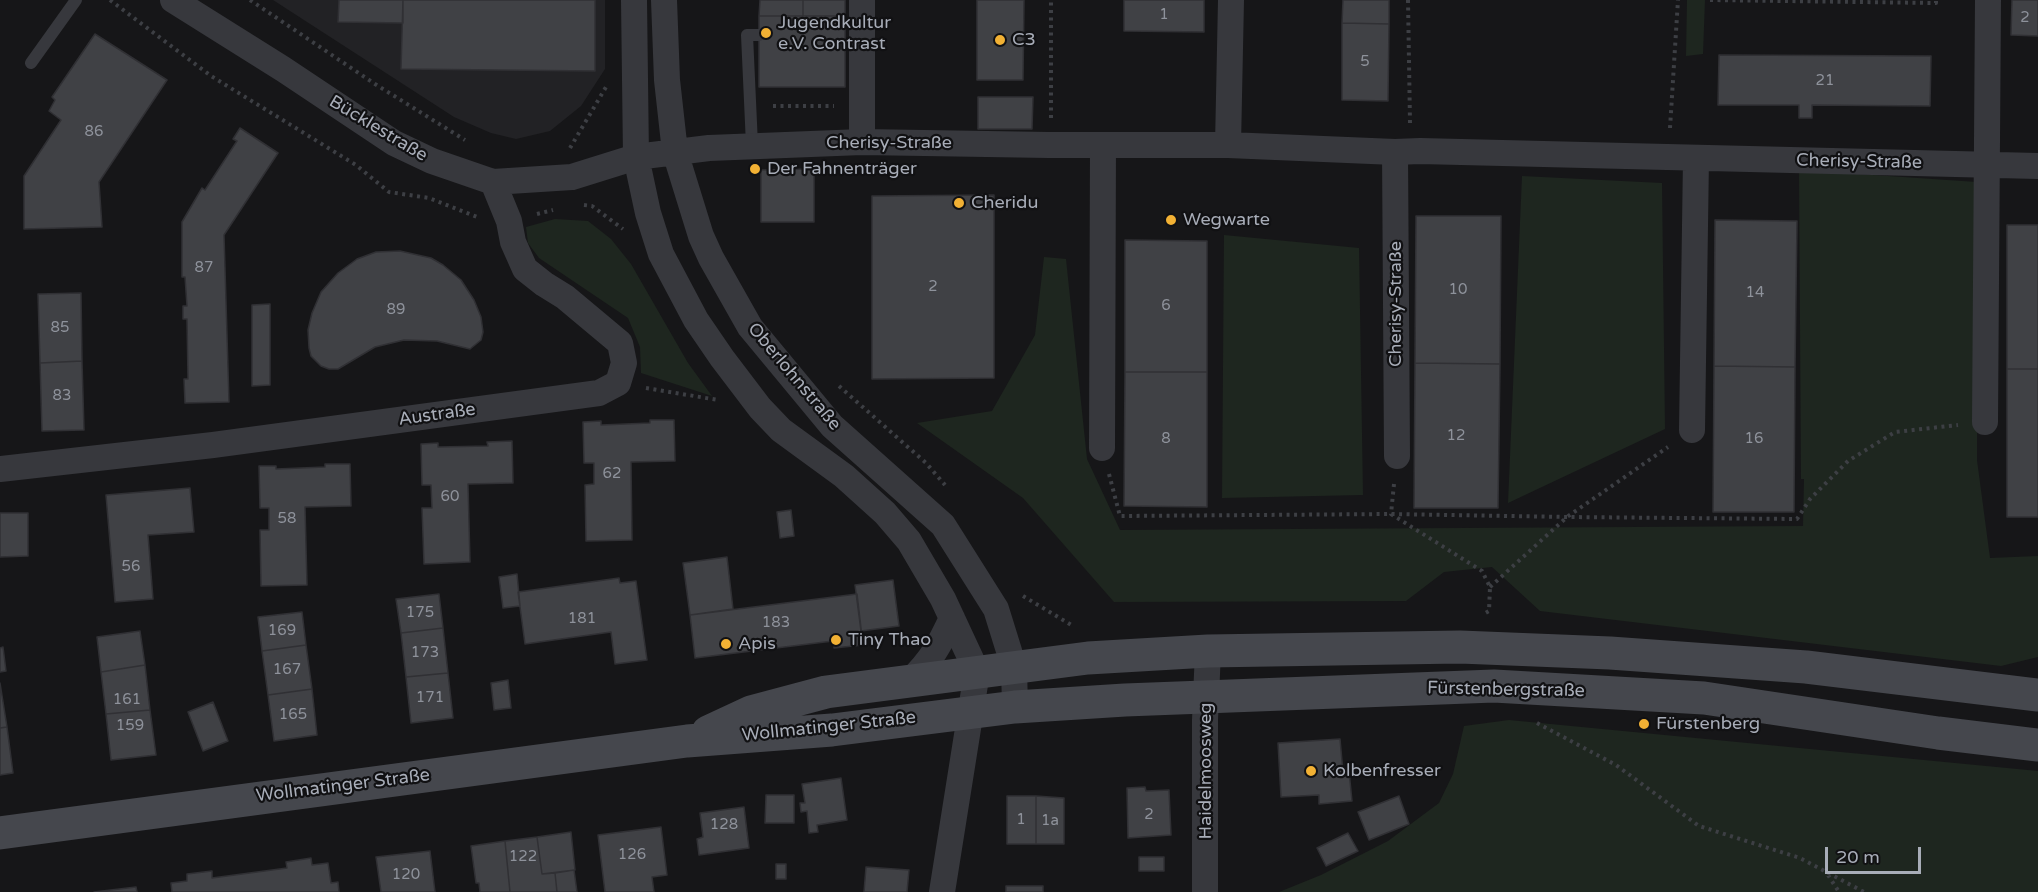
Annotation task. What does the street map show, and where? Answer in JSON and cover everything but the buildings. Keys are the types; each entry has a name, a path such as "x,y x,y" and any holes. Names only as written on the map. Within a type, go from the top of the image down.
{"main road":[{"path":"977,672 1088,658 1208,651 1460,647 1598,652 1806,667 2029,689"},
{"name":"Wollmatinger Straße","path":"687,741 751,712 826,692 977,672"},
{"name":"Fürstenbergstraße","path":"971,711 1015,707 1494,686 1704,698 1938,733 2038,745"},
{"name":"Wollmatinger Straße","path":"0,833 687,741 832,730 971,711"}],"street":[{"name":"Bücklestraße","path":"173,0 283,69 394,143 432,161 493,182 572,177 636,157 675,152"},
{"name":"Oberlohnstraße","path":"634,0 636,157 648,213 661,254 696,320 760,408 782,430 844,476 885,513 909,541 943,599 977,672"},
{"name":"Oberlohnstraße","path":"664,0 667,80 675,152 701,236 711,258 750,327 832,426 943,525 996,609 1014,667 1015,707"},
{"path":"862,0 862,142"},
{"path":"1228,145 1231,0"},
{"path":"1985,422 1989,0"},
{"name":"Cherisy-Straße","path":"675,152 752,146 862,142 1228,145 1402,152 2038,166"},
{"path":"1102,145 1102,448"},
{"name":"Cherisy-Straße","path":"1397,456 1402,152"},
{"path":"1692,430 1695,158"},
{"path":"493,182 509,221 513,242 525,269 565,297 620,343 624,363 618,383"},
{"name":"Austraße","path":"0,469 213,445 599,393 618,383"},
{"path":"910,681 937,651 952,618"},
{"name":"Haidelmoosweg","path":"1205,892 1208,651"},
{"path":"942,892 977,672"}],"lane":[{"path":"31,63 76,0"},
{"path":"752,146 747,34 759,35"}],"path":[{"path":"110,0 211,76 356,165 389,192 429,198 478,218 509,221 561,208"},
{"path":"250,0 375,84 471,143"},
{"path":"1048,145 1051,0"},
{"path":"1402,152 1408,0"},
{"path":"1668,158 1678,0"},
{"path":"1710,0 1936,3 1936,0"},
{"path":"559,151 570,148 606,86 635,83"},
{"path":"750,106 862,106"},
{"path":"578,204 592,206 623,230 644,261 661,254"},
{"path":"618,383 760,408"},
{"path":"837,384 927,463 950,490"},
{"path":"1102,448 1120,516 1391,514 1797,519 1810,499 1848,461 1895,432 1985,422"},
{"path":"1490,587 1567,517 1692,430"},
{"path":"1391,514 1397,456"},
{"path":"1391,514 1482,571 1490,587 1489,610"},
{"path":"1535,721 1617,765 1699,826 1800,858 1864,892"},
{"path":"1827,873 1839,892"}],"shaded area":[{"path":"273,0 605,0 605,69 581,106 550,131 516,139 491,133 454,117"},
{"path":"1687,0 1705,0 1703,54 1686,56"},
{"path":"1799,170 1977,182 1977,460 1990,558 2038,556 2038,657 2001,666 1540,611 1492,567 1444,572 1406,601 1114,602 1023,498 917,423 992,411 1035,335 1044,257 1066,259 1087,459 1120,530 1803,526"},
{"path":"1522,176 1662,183 1665,429 1508,503"},
{"path":"555,219 588,221 611,239 631,264 688,363 712,396 641,373 640,347 628,318 539,258 528,243 526,227"},
{"path":"1224,235 1359,248 1363,495 1222,498"},
{"path":"1509,720 2038,771 2038,892 1279,892 1321,875 1388,841 1439,803 1453,774 1464,726"}],"place":[{"name":"Jugendkultur e.V. Contrast","path":"766,33"},
{"name":"C3","path":"1000,40"},
{"name":"Der Fahnenträger","path":"755,169"},
{"name":"Cheridu","path":"959,203"},
{"name":"Wegwarte","path":"1171,220"},
{"name":"Tiny Thao","path":"836,640"},
{"name":"Apis","path":"726,644"},
{"name":"Fürstenberg","path":"1644,724"},
{"name":"Kolbenfresser","path":"1311,771"}]}
